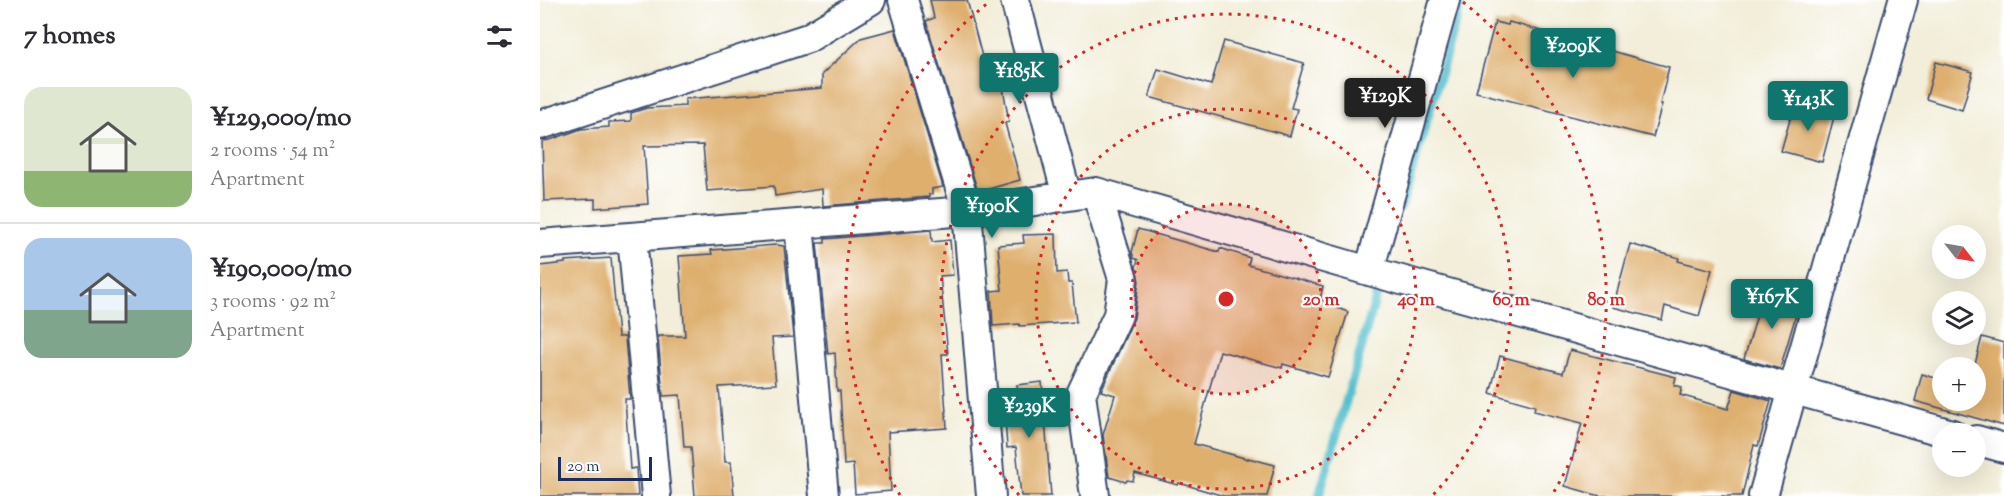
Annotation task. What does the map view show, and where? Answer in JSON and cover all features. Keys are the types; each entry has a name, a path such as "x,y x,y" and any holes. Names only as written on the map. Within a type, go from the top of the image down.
{"street":[{"path":"540,125 808,38 871,0"},
{"path":"903,0 967,211 991,496"},
{"path":"1015,0 1067,196"},
{"path":"1369,271 1445,0"},
{"path":"1763,496 1903,0"},
{"path":"1095,496 1081,394 1118,315 1123,279 1096,192"},
{"path":"540,244 967,211 1096,192 1369,271 1932,428"},
{"path":"799,224 824,496"},
{"path":"632,237 656,496"},
{"path":"1986,443 2004,448"}],"building":[{"path":"930,0 967,0 988,79 1001,76 1009,122 1005,123 1020,180 978,192 926,21 934,18"},
{"path":"1495,22 1508,25 1509,22 1669,67 1653,137 1476,92"},
{"path":"895,29 943,187 932,189 929,197 823,206 822,189 775,196 774,186 707,191 703,145 644,146 648,204 595,208 595,199 544,201 542,141 581,129 609,127 609,122 631,121 631,113 647,108 685,106 685,99 822,88 822,74 861,38"},
{"path":"1224,41 1304,63 1291,108 1297,109 1290,136 1149,97 1158,69 1211,85"},
{"path":"1936,62 1973,72 1962,110 1926,99"},
{"path":"1795,102 1835,113 1822,162 1781,151"},
{"path":"1138,229 1219,252 1220,248 1250,258 1248,265 1323,286 1320,300 1338,305 1337,308 1348,312 1328,377 1283,364 1282,368 1220,351 1194,444 1275,465 1267,496 1224,496 1135,473 1133,481 1127,480 1126,482 1109,477 1103,435 1115,395 1101,391 1134,318 1139,281 1136,266 1138,260 1134,258 1132,252"},
{"path":"931,230 932,242 950,240 953,275 940,276 948,354 942,354 947,428 888,432 891,491 855,494 853,464 844,465 840,391 837,391 835,353 828,354 817,243 825,243 825,239"},
{"path":"1056,234 1057,273 1067,272 1068,283 1072,283 1076,322 993,326 991,291 1002,290 998,245 1024,243 1023,235"},
{"path":"1630,244 1712,270 1699,316 1665,306 1662,320 1613,307"},
{"path":"784,246 793,337 772,338 776,384 719,387 725,462 731,462 734,496 695,496 691,447 684,447 680,395 663,396 658,336 685,336 679,256 712,254 711,250"},
{"path":"611,258 618,337 625,337 630,399 625,399 630,469 636,468 638,496 540,496 540,266 565,263 565,261"},
{"path":"1764,292 1800,301 1780,369 1744,359"},
{"path":"1986,338 2004,343 2004,426 1951,411 1986,411 1986,357 1977,357 1980,345 1986,345"},
{"path":"1570,350 1676,377 1674,385 1682,387 1680,395 1728,409 1734,390 1771,401 1758,446 1754,445 1742,496 1600,496 1565,486 1582,423 1534,411 1535,406 1490,393 1500,356 1563,373"},
{"path":"1922,374 1932,377 1932,406 1915,401"},
{"path":"1042,382 1051,496 1021,496 1016,447 1007,448 1004,402 1018,400 1017,385"}],"waterway":[{"path":"1401,208 1462,0"},
{"path":"1319,496 1381,279"}]}
